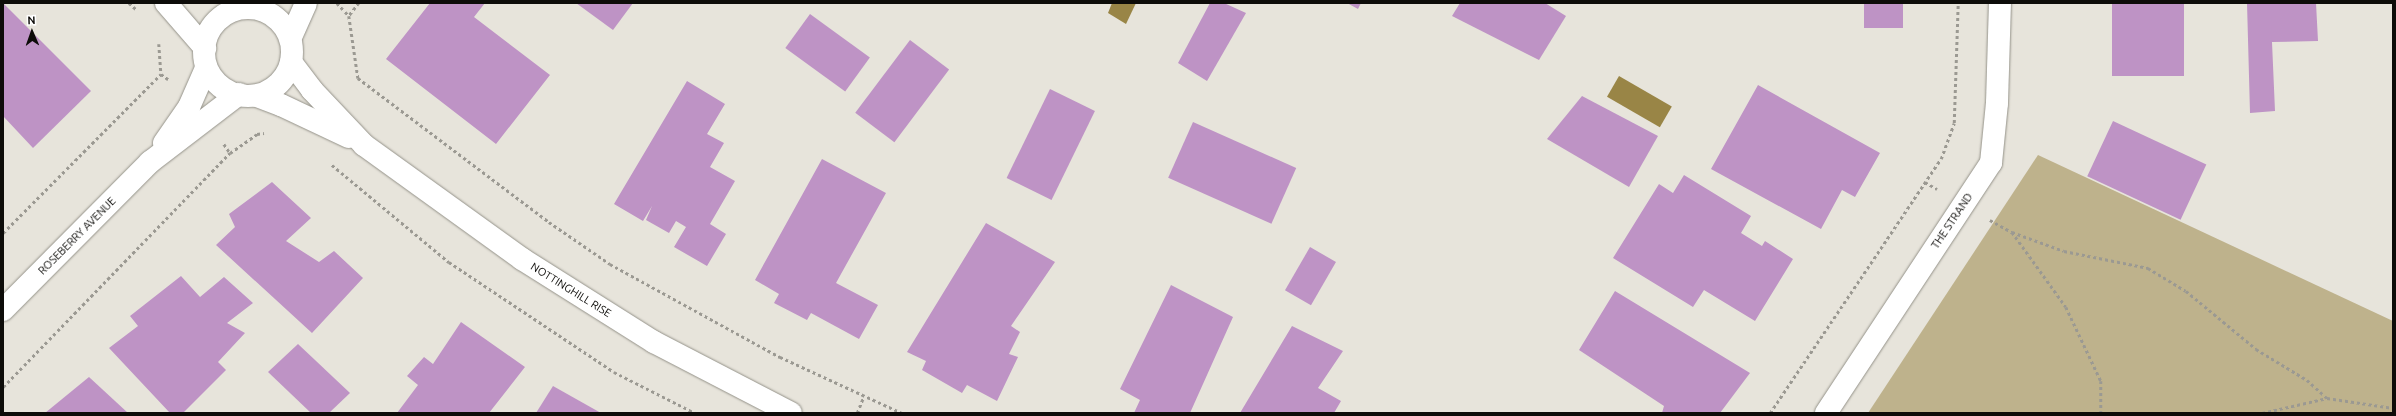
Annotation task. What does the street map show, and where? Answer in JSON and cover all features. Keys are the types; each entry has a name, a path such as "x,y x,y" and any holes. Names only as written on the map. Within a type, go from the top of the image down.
{"street":[{"path":"291,37 306,3"},
{"name":"THE STRAND","path":"1826,413 1991,164 1997,103 2000,3"},
{"path":"169,6 205,58 219,86 227,92 248,95 280,84 290,71 294,49 291,37 274,14 242,5 218,18 206,35 205,58"},
{"name":"ROSEBERRY AVENUE","path":"150,162 189,107 194,97 205,58"},
{"name":"NOTTINGHILL RISE","path":"291,62 312,90 364,145"},
{"name":"ROSEBERRY AVENUE","path":"3,310 150,162 207,118 248,95"},
{"name":"NOTTINGHILL RISE","path":"248,95 281,104 364,145 522,259 654,342 791,413"}],"path":[{"path":"336,3 349,16 358,78 549,222 610,264 780,357 902,413"},
{"path":"349,16 359,3"},
{"path":"1770,413 1941,159 1954,123 1958,3"},
{"path":"3,233 161,74 158,26 169,6"},
{"path":"161,74 194,97"},
{"path":"207,118 230,153"},
{"path":"3,387 230,153 257,134 272,132"},
{"path":"328,162 449,262 614,372 695,413"},
{"path":"1964,204 2012,232 2064,250 2148,268 2186,291 2256,349 2307,380 2327,398"},
{"path":"2012,232 2066,307 2101,381 2101,413"},
{"path":"857,413 864,396"},
{"path":"2262,413 2327,398 2393,408"}],"shaded area":[{"path":"1112,3 1136,3 1126,24 1108,13"},
{"path":"1619,76 1672,106 1660,127 1607,97"},
{"path":"2038,155 2393,321 2393,413 1868,413"}],"building":[{"path":"3,3 91,91 33,148 3,116"},
{"path":"430,3 485,3 474,17 550,75 496,144 386,59"},
{"path":"576,3 633,3 613,30"},
{"path":"1210,3 1224,3 1246,13 1207,81 1178,63"},
{"path":"1347,3 1361,3 1358,9"},
{"path":"1460,3 1545,3 1566,16 1539,60 1452,16"},
{"path":"1864,3 1903,3 1903,28 1864,28"},
{"path":"2112,3 2184,3 2184,76 2112,76"},
{"path":"2247,3 2316,3 2318,41 2272,42 2275,111 2250,113"},
{"path":"810,14 870,57 845,91 785,48"},
{"path":"910,40 949,69 894,142 855,113"},
{"path":"687,81 725,104 707,134 724,143 710,167 735,181 710,224 726,234 707,266 674,247 686,227 676,221 669,233 646,220 652,206 643,221 614,204"},
{"path":"1758,85 1880,153 1855,197 1842,190 1821,229 1711,169"},
{"path":"1050,89 1095,111 1052,200 1007,178"},
{"path":"1582,96 1658,136 1629,187 1547,139"},
{"path":"2113,121 2206,165 2181,220 2087,176"},
{"path":"1193,122 1296,168 1271,224 1168,178"},
{"path":"822,159 886,193 836,283 878,305 859,339 811,313 807,320 774,303 779,294 755,280"},
{"path":"1684,175 1751,216 1741,233 1762,246 1765,241 1793,259 1755,321 1704,290 1693,307 1613,258 1659,184 1673,193"},
{"path":"272,182 311,218 286,241 319,262 334,251 363,278 312,333 216,245 235,227 229,214"},
{"path":"986,223 1055,262 1011,326 1020,332 1009,354 1018,357 997,401 967,385 962,393 922,370 926,361 907,352"},
{"path":"1310,247 1336,262 1311,305 1285,290"},
{"path":"181,276 200,297 224,277 253,303 227,323 245,333 218,362 226,370 183,413 170,413 109,348 138,326 130,316"},
{"path":"1171,285 1233,317 1190,413 1134,413 1140,400 1120,389"},
{"path":"1615,291 1750,373 1720,413 1662,413 1664,406 1579,350"},
{"path":"461,322 525,367 489,413 397,413 418,385 407,376 424,357 433,364"},
{"path":"1292,326 1343,351 1318,388 1341,401 1334,413 1240,413"},
{"path":"298,344 350,393 329,413 311,413 268,372"},
{"path":"89,377 128,413 45,413"},
{"path":"553,386 601,413 536,413"}]}
